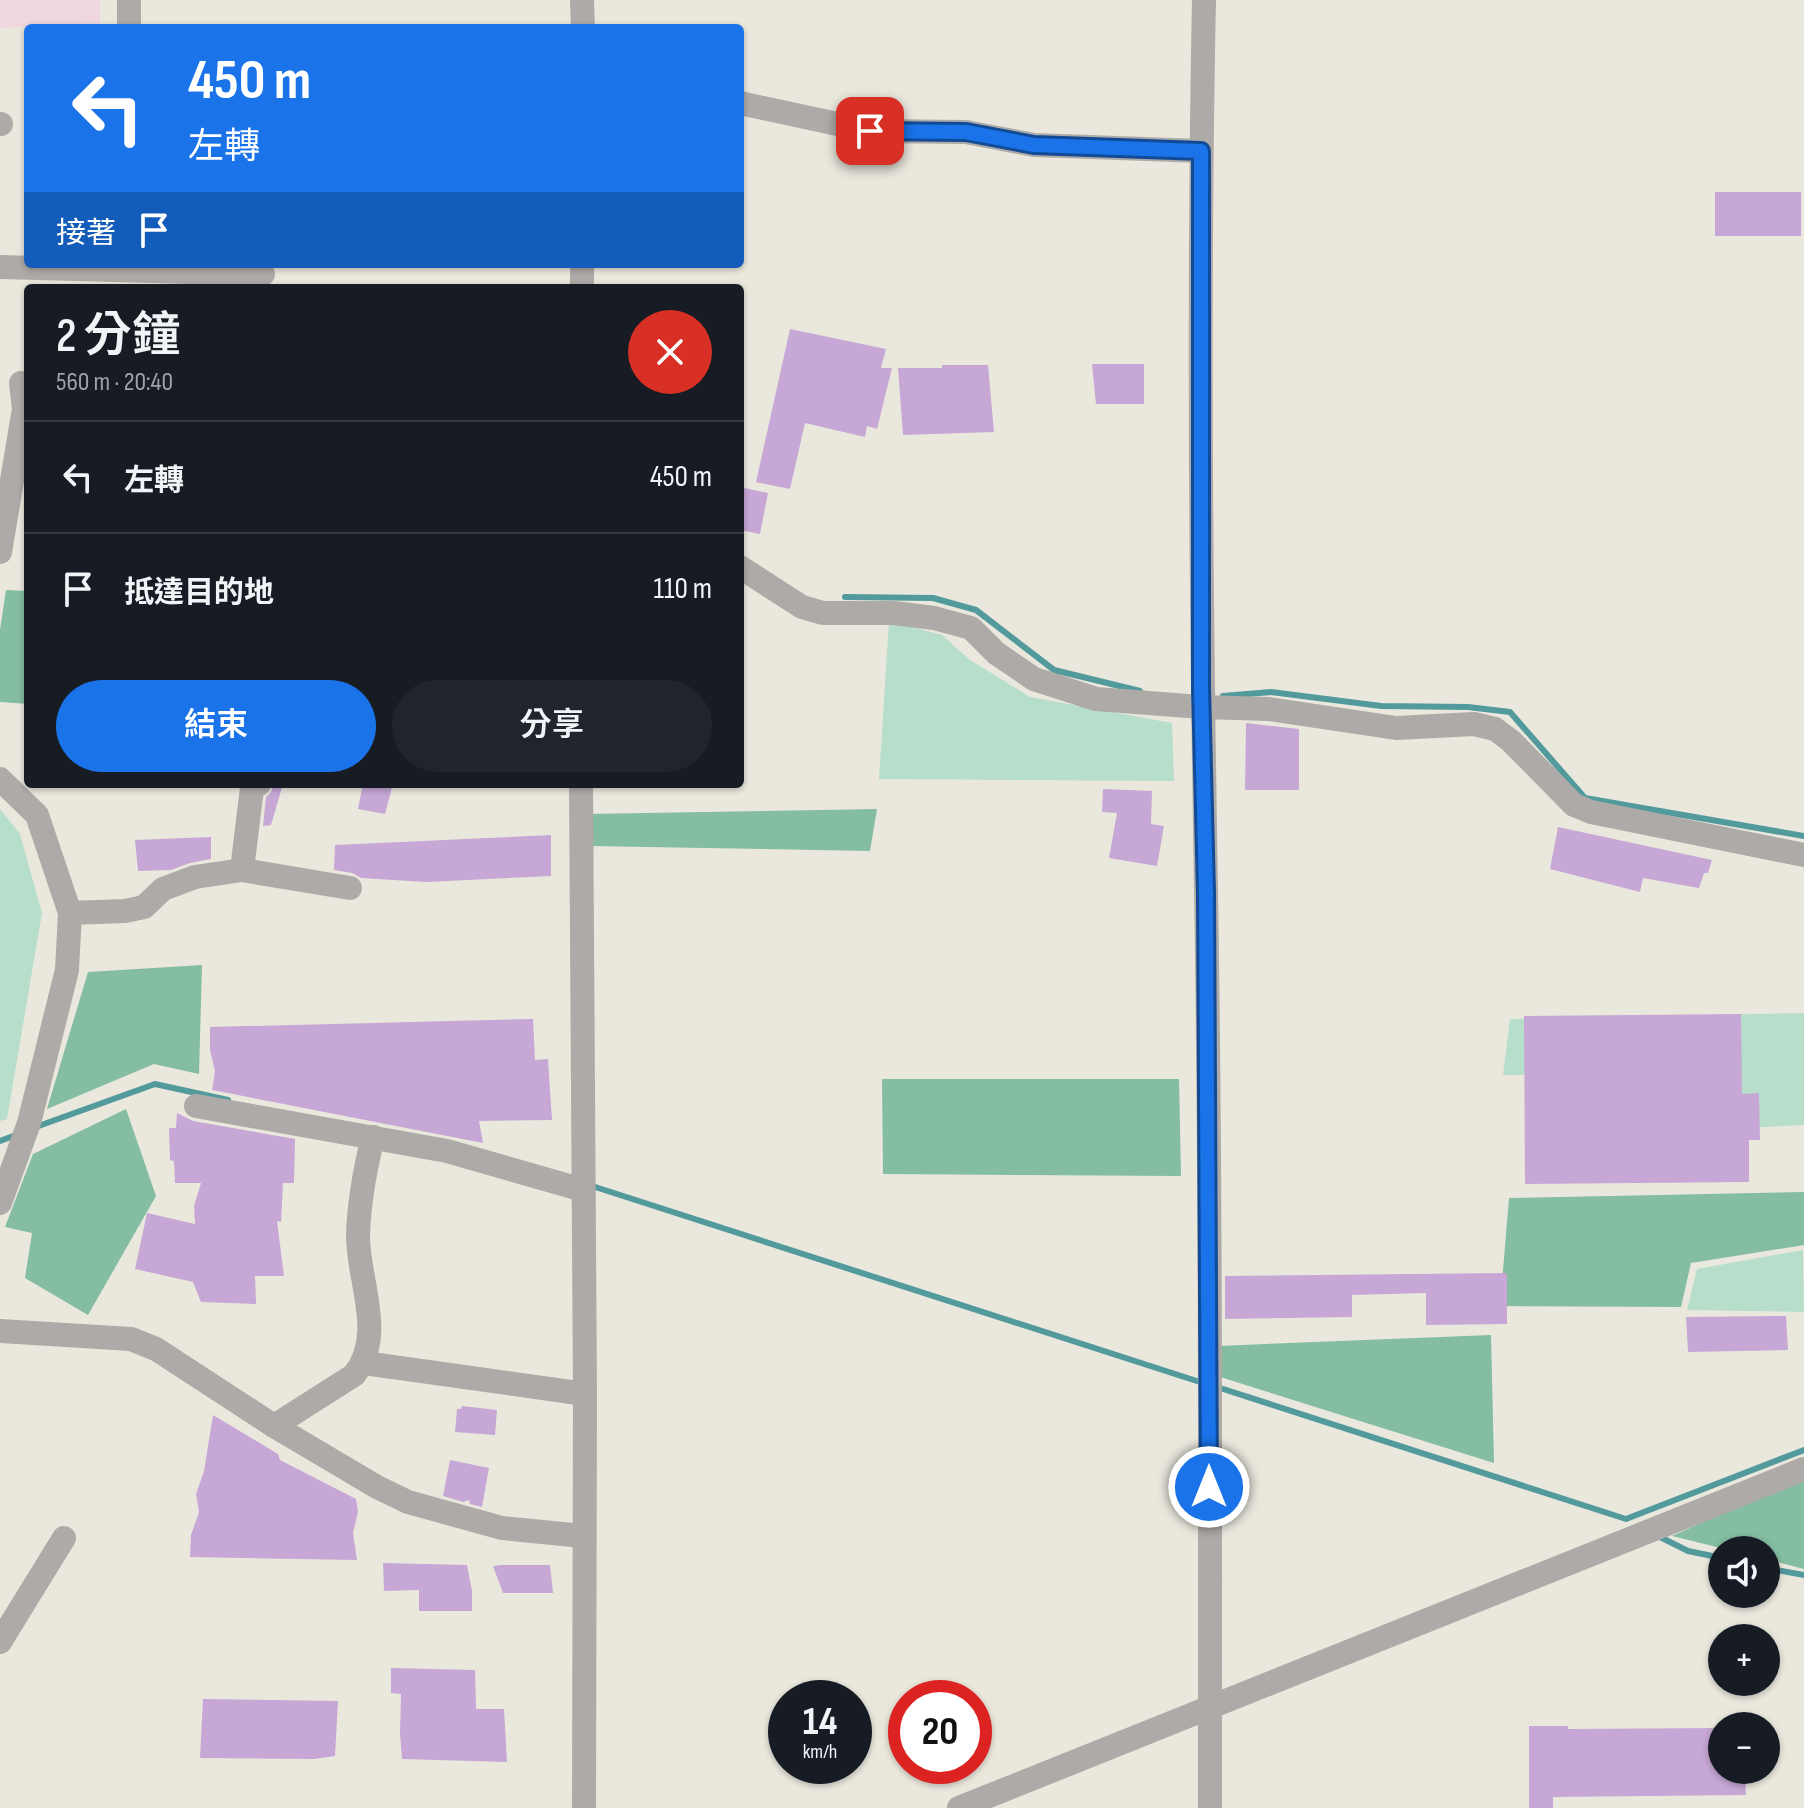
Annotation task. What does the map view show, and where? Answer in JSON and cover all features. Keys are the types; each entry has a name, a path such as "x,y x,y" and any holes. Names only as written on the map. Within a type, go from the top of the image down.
{"street":[{"path":"129,0 129,24"},
{"path":"582,0 583,24"},
{"path":"1204,0 1201,697 1206,909 1210,1808"},
{"path":"744,104 870,131 966,132 1034,145 1201,151"},
{"path":"0,267 126,274 263,275"},
{"path":"0,552 24,409 16,382"},
{"path":"744,570 802,607 823,613 894,613 934,618 971,628 996,653 1034,679 1096,699 1201,697 1396,728 1474,724 1495,729 1511,741 1574,805 1591,812 1804,855"},
{"path":"0,779 37,815 70,913 67,970 26,1132 0,1203"},
{"path":"242,870 253,788"},
{"path":"581,788 584,1808"},
{"path":"70,913 125,911 144,907 163,889 195,877 242,870 350,888"},
{"path":"196,1106 475,1158 583,1190"},
{"path":"274,1426 354,1375 364,1363 369,1344 367,1293 358,1238 365,1170 373,1137"},
{"path":"0,1331 131,1339 156,1349 274,1426 408,1502 502,1528 583,1536"},
{"path":"364,1363 585,1394"},
{"path":"959,1808 1804,1469"},
{"path":"0,1642 64,1538"}],"shaded area":[{"path":"0,0 100,0 100,23 24,24 24,27 0,28"}],"green space":[{"path":"6,590 24,591 24,704 0,702 0,630"},
{"path":"889,621 942,635 970,660 1030,697 1172,723 1174,781 879,779"},
{"path":"0,809 20,834 42,913 7,1119 0,1121"},
{"path":"877,809 870,851 588,846 586,814"},
{"path":"202,965 199,1074 154,1064 47,1109 88,972"},
{"path":"1804,1013 1804,1125 1721,1129 1722,1074 1503,1075 1510,1019"},
{"path":"882,1079 1179,1079 1181,1176 883,1174"},
{"path":"126,1109 156,1196 88,1315 25,1278 32,1233 5,1227 33,1154"},
{"path":"1804,1192 1804,1245 1691,1263 1681,1307 1500,1306 1509,1198"},
{"path":"1803,1250 1804,1312 1687,1310 1697,1269"},
{"path":"1491,1335 1494,1463 1217,1376 1217,1346"},
{"path":"1804,1477 1804,1569 1780,1563 1780,1536 1708,1536 1708,1545 1672,1536"}],"building":[{"path":"1715,192 1801,192 1801,236 1715,236"},
{"path":"790,329 886,349 881,368 892,368 877,429 867,426 865,437 805,423 790,489 756,482"},
{"path":"1092,364 1144,364 1144,404 1096,404"},
{"path":"942,365 988,365 994,432 903,435 898,368 942,368"},
{"path":"744,488 768,493 760,534 744,531"},
{"path":"1246,723 1299,729 1299,790 1245,790"},
{"path":"272,788 282,788 271,825 263,826 266,797"},
{"path":"362,788 392,788 385,814 358,809"},
{"path":"1103,789 1152,791 1151,824 1164,826 1157,866 1109,858 1117,813 1102,812"},
{"path":"1558,827 1712,860 1699,888 1643,878 1640,892 1550,869"},
{"path":"551,835 551,876 426,882 361,878 334,870 335,845"},
{"path":"211,837 211,859 171,870 138,871 135,840"},
{"path":"1741,1014 1742,1094 1759,1093 1760,1140 1749,1140 1749,1182 1525,1184 1524,1016"},
{"path":"533,1019 535,1060 548,1059 552,1120 479,1121 483,1143 212,1090 215,1071 210,1050 210,1027"},
{"path":"177,1113 193,1121 295,1139 294,1183 283,1183 281,1222 277,1221 284,1276 255,1276 256,1304 201,1302 193,1282 135,1269 147,1213 195,1224 194,1206 201,1183 175,1183 174,1161 170,1160 169,1128 176,1128"},
{"path":"1507,1273 1507,1324 1426,1325 1426,1293 1352,1295 1352,1317 1225,1319 1225,1276"},
{"path":"1786,1316 1788,1350 1688,1352 1686,1317"},
{"path":"462,1406 497,1410 495,1435 455,1432 457,1409"},
{"path":"213,1415 278,1454 280,1460 356,1499 358,1512 353,1533 357,1560 190,1557 191,1535 199,1512 196,1494 204,1471"},
{"path":"450,1460 489,1468 482,1507 470,1504 469,1500 463,1502 443,1496"},
{"path":"383,1563 467,1565 472,1611 419,1611 419,1590 384,1591"},
{"path":"550,1565 553,1593 503,1593 493,1566"},
{"path":"391,1668 475,1670 476,1709 504,1709 507,1762 402,1759 401,1694 391,1693"},
{"path":"203,1699 338,1701 335,1756 314,1759 200,1758"},
{"path":"1529,1726 1568,1726 1568,1729 1708,1728 1708,1784 1746,1784 1746,1795 1553,1797 1553,1808 1529,1808"}],"waterway":[{"path":"845,597 933,598 976,610 1054,670 1140,691"},
{"path":"1223,696 1271,692 1381,706 1468,707 1510,712 1585,798 1804,836"},
{"path":"33,1128 155,1084 228,1100"},
{"path":"0,1141 19,1134"},
{"path":"589,1185 1203,1383"},
{"path":"1217,1387 1626,1519 1804,1450"},
{"path":"1658,1536 1688,1551 1708,1555"},
{"path":"1780,1571 1804,1575"}],"route":[{"path":"870,131 966,132 1034,145 1201,151 1201,687 1206,893 1209,1487"}]}
